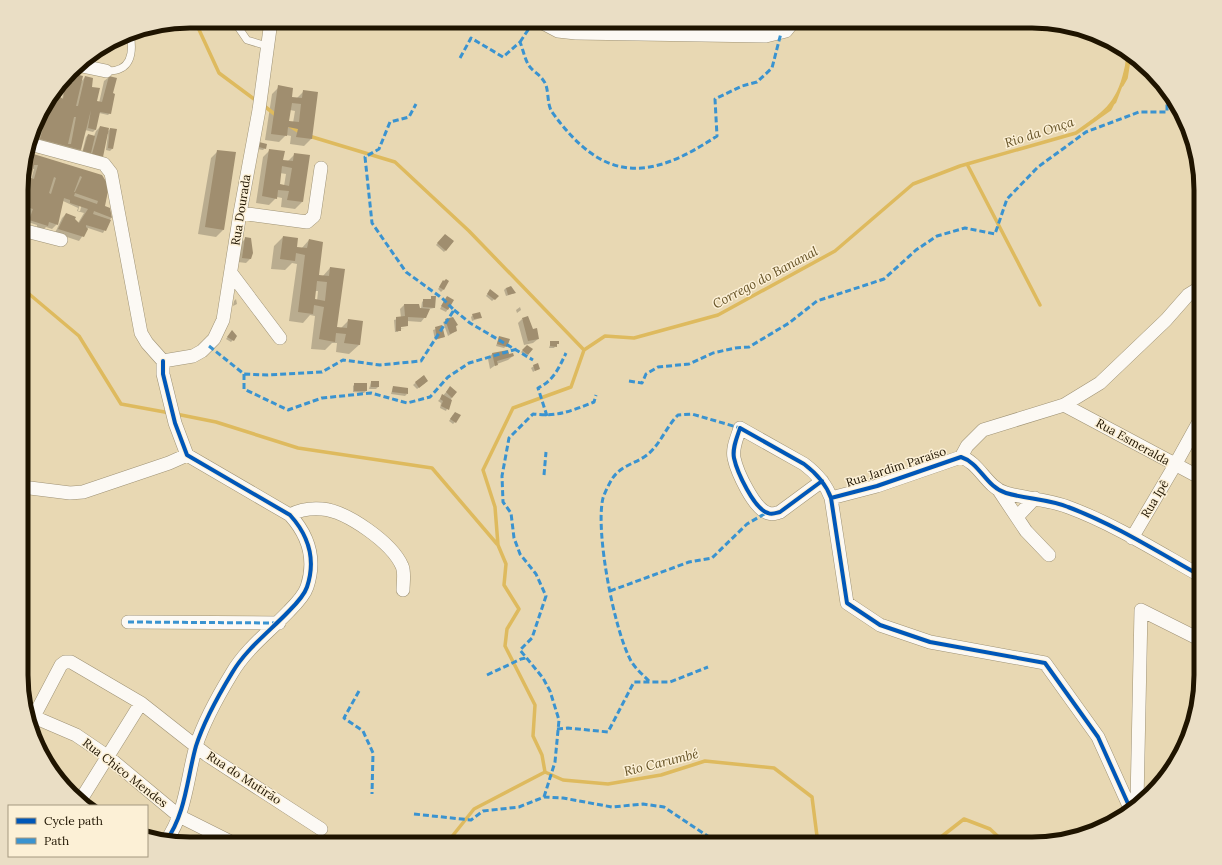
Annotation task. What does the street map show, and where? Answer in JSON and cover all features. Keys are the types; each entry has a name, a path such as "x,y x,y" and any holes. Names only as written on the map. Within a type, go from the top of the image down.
{"street":[{"name":"Rua Dourada","path":"163,361 193,356 202,351 214,340 223,320 240,213 259,110 270,28"},
{"path":"552,28 558,31 576,33 766,36 786,31 788,28"},
{"path":"84,67 106,71"},
{"path":"35,145 104,164 111,172 141,333 147,343 163,361 163,374 175,423 187,455 290,515 301,527 308,543 311,558 311,572 307,589 279,623 249,650 233,671 216,700 196,746 180,816 169,836"},
{"path":"240,213 307,222 314,216 321,168"},
{"path":"28,232 61,240"},
{"path":"231,273 280,338"},
{"name":"Rua Jardim Paraíso","path":"831,498 877,486 964,458 967,446 983,430 1064,406 1100,383 1166,320 1188,295 1194,291"},
{"name":"Rua Esmeralda","path":"1064,406 1194,474"},
{"path":"822,481 780,512 772,514 766,513 752,497 739,472 734,458 734,445 740,428 799,460 813,470 822,481 831,498 847,603 880,625 930,642 1045,663 1098,737 1129,805"},
{"name":"Rua Ipê","path":"1132,538 1194,431"},
{"path":"28,488 70,493 83,492 169,463 187,455"},
{"path":"964,458 998,489 1005,493 1036,498 1068,506 1132,538 1194,572"},
{"path":"998,489 1026,531 1049,555"},
{"path":"1017,517 1036,498"},
{"path":"290,515 303,509 323,509 339,512 368,531 388,546 398,559 403,568 403,590"},
{"path":"1137,799 1141,610 1194,636"},
{"path":"128,622 279,623"},
{"name":"Rua do Mutirão","path":"34,716 61,665 65,662 71,662 141,703 196,746 321,829"},
{"path":"83,797 141,703"},
{"name":"Rua Chico Mendes","path":"35,721 76,735 107,756 180,816 209,837"}],"lane":[{"path":"239,28 247,40 267,46"},
{"path":"106,71 121,70 127,64 130,54 130,39"}],"shaded area":[{"path":"1126,58 1128,59 1129,69 1116,103 1075,132 1107,107 1117,92 1125,68"}],"building":[{"path":"76,74 83,76 76,106 78,106 85,76 93,78 92,87 100,88 97,101 102,102 109,76 117,78 113,93 115,94 111,114 100,112 96,130 88,128 91,110 81,150 40,139 43,128 40,127 45,118 60,93 59,96 63,99 65,86 69,82 73,83","holes":["74,117 76,117 71,144 68,144"]},
{"path":"278,85 293,88 292,97 302,98 303,90 318,92 312,139 296,137 298,129 288,127 287,136 271,134","holes":["292,103 301,104 299,122 289,121"]},
{"path":"100,126 109,128 103,157 92,154"},
{"path":"110,128 117,129 113,149 108,148"},
{"path":"88,134 95,136 91,153 83,151"},
{"path":"259,142 267,144 266,149 259,147"},
{"path":"269,149 285,151 283,160 293,161 294,153 310,155 303,202 287,200 289,191 278,190 277,199 262,196","holes":["282,166 292,168 289,186 280,184"]},
{"path":"217,150 236,152 224,230 205,227"},
{"path":"32,154 102,175 109,186 105,206 110,208 112,218 94,211 93,214 111,220 106,231 86,225 88,229 84,237 58,229 66,213 76,217 75,219 79,223 88,209 70,203 70,200 64,198 58,225 49,222 48,226 29,220 33,209 28,207 28,179","holes":["34,165 38,165 34,179 31,178","80,176 82,177 74,192","54,177 56,178 51,194 49,193","75,193 98,201 97,204 74,196"]},
{"path":"445,234 454,241 446,251 437,243"},
{"path":"283,236 298,238 297,247 307,248 309,239 323,242 319,275 329,276 330,267 345,269 337,327 347,328 348,319 363,321 360,345 344,343 346,334 336,333 335,342 319,339 324,307 314,305 313,314 298,312 305,255 296,253 295,261 280,259","holes":["317,281 327,282 325,301 315,299"]},
{"path":"245,237 251,238 253,253 251,259 242,258"},
{"path":"446,279 449,281 444,290 439,287 443,280 444,281"},
{"path":"511,286 516,293 508,295 506,288"},
{"path":"490,289 499,296 495,300 487,294"},
{"path":"431,296 436,296 435,308 423,307 423,299 431,299"},
{"path":"447,296 454,300 448,310 441,306"},
{"path":"404,304 419,304 420,308 430,309 426,318 408,317 408,326 401,327 401,331 396,331 396,317 405,316"},
{"path":"480,312 482,318 474,319 472,314"},
{"path":"528,316 533,329 537,328 539,339 528,341 522,318"},
{"path":"453,317 458,325 456,326 457,331 450,334 445,319"},
{"path":"442,325 445,337 437,339 435,327"},
{"path":"232,330 237,336 234,341 227,337"},
{"path":"499,336 510,339 507,347 497,344"},
{"path":"550,341 559,341 559,344 557,344 557,347 550,346"},
{"path":"527,345 533,349 528,355 522,350"},
{"path":"508,350 509,354 513,353 514,356 497,361 498,365 495,366 492,353"},
{"path":"538,363 540,369 535,371 533,365"},
{"path":"424,375 428,381 419,388 415,382"},
{"path":"371,381 379,381 379,387 371,387"},
{"path":"354,383 367,383 367,391 354,391"},
{"path":"393,386 408,388 408,394 392,392"},
{"path":"450,386 457,392 452,398 446,392"},
{"path":"442,394 452,400 449,410 441,406 443,401 440,399"},
{"path":"455,412 461,415 456,423 450,419"}],"waterway":[{"path":"198,28 219,73 258,102"},
{"name":"Rio da Onça","path":"1122,85 1126,78 1129,60"},
{"name":"Corrego do Bananal","path":"584,350 605,336 634,338 718,315 835,251 913,184 960,166 1076,133 1110,109 1113,103"},
{"path":"263,105 277,116"},
{"path":"290,126 301,133"},
{"path":"309,136 395,162 469,231 584,350"},
{"path":"967,164 1040,305"},
{"path":"28,293 79,336 121,404 170,413"},
{"name":"Rio Carumbé","path":"584,350 571,387 513,408 483,470 495,507 498,545 506,564 504,585 519,609 507,629 505,646 535,705 533,736 542,755 545,772 563,780 608,784 661,775 705,761 774,768 812,797 817,837"},
{"path":"176,414 216,422 298,448 432,468 497,544"},
{"path":"452,837 474,809 545,772"},
{"name":"Rio Carumbé","path":"941,837 964,819 990,829 999,837"}],"marked path":[{"path":"520,42 529,28"},
{"path":"460,58 471,38 503,57 520,42 528,64 547,87 549,104 552,112 571,135 590,152 608,163 628,168 648,167 669,162 692,151 717,136 715,99 742,86 757,82 772,68 781,33"},
{"path":"629,381 642,383 646,374 658,367 689,364 713,353 735,348 749,347 789,323 817,301 884,279 916,250 937,236 965,228 995,234 1007,199 1038,167 1086,132 1139,112 1167,112 1167,100"},
{"path":"209,346 244,374 268,375 322,372 343,360 380,365 421,361 454,310 442,298 406,272 372,223 365,157 379,149 390,122 409,117 416,104"},
{"path":"454,310 470,323 533,360"},
{"path":"244,374 244,389 288,410 322,398 371,393 407,403 430,397 448,377 469,363 517,349"},
{"path":"547,416 538,388 552,378 566,353"},
{"path":"544,797 555,762 559,720 550,691 543,678 520,650 532,638 546,596 536,574 520,554 514,538 511,513 503,502 502,476 509,438 533,414 550,415 571,411 594,402 596,395"},
{"path":"649,681 631,661 618,627 604,556 601,513 603,498 616,474 652,451 678,415 692,414 740,428"},
{"path":"544,475 546,452"},
{"path":"610,591 689,562 712,558 747,524 766,513"},
{"path":"128,622 277,623"},
{"path":"487,675 526,658"},
{"path":"557,729 568,728 608,732 634,682 670,682 708,667"},
{"path":"359,691 344,718 363,731 373,753 372,794"},
{"path":"414,814 471,820 483,811 519,807 544,797 563,798 612,807 643,804 664,807 709,837"}],"cycle path":[{"path":"163,361 163,374 175,423 187,455 290,515 302,531 311,558 310,577 302,597 244,656 232,673 207,718 196,746 182,807 169,836"},
{"path":"740,428 804,464 813,471 822,481 780,512 771,514 763,510 752,498 734,458 734,447 740,428"},
{"path":"831,498 877,486 961,457 973,464 988,481 999,490 1014,495 1060,504 1085,514 1136,539 1194,572"},
{"path":"822,481 831,498 847,603 880,625 930,642 1045,663 1098,737 1129,805"}]}
